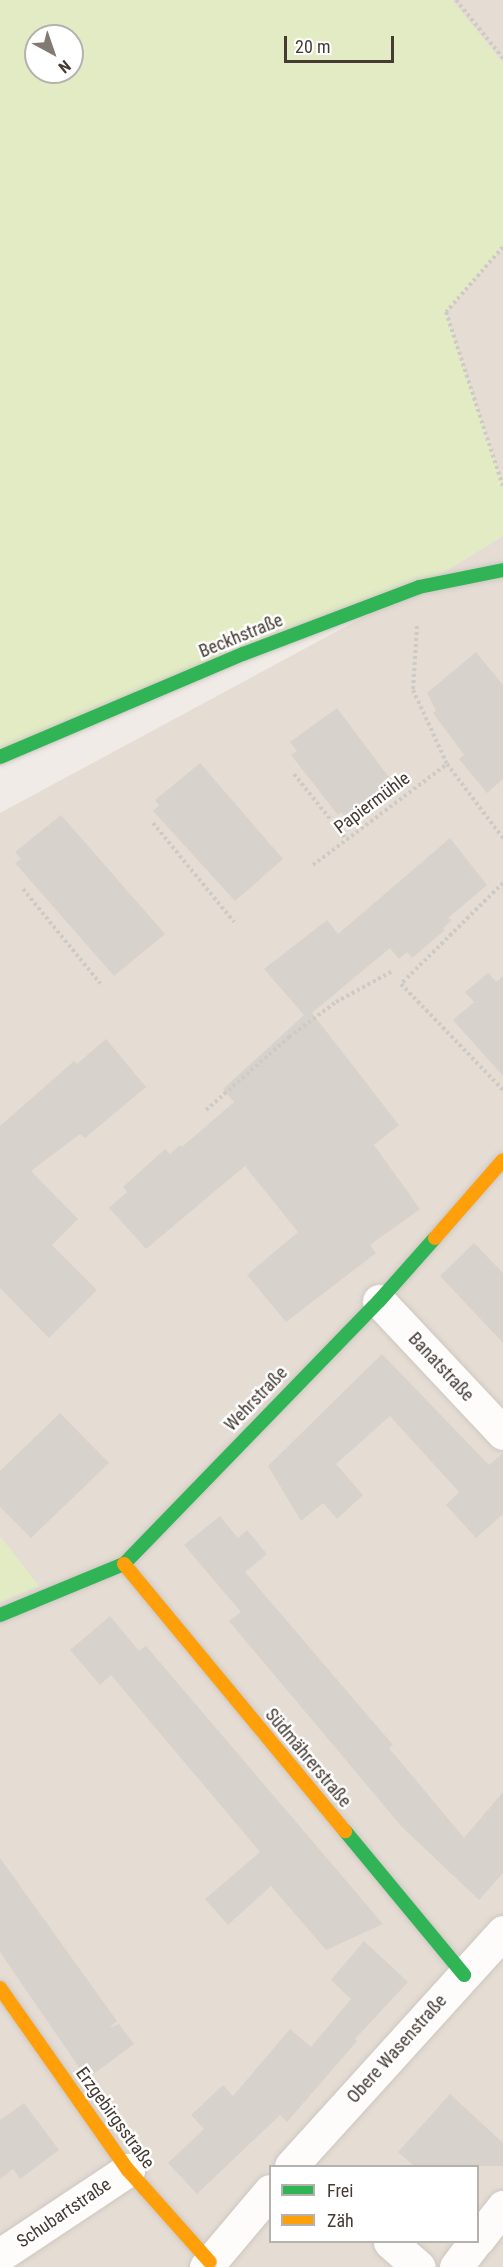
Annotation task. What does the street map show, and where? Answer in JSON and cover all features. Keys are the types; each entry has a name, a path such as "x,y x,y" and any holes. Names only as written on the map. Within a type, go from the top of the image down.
{"street":[{"name":"Beckhstraße","path":"0,757 243,654 419,586 503,570"},
{"name":"Wehrstraße","path":"0,1615 124,1564 344,1333 379,1301 503,1160"},
{"name":"Banatstraße","path":"379,1301 503,1433"},
{"name":"Südmährerstraße","path":"124,1564 464,1975"},
{"name":"Obere Wasenstraße","path":"297,2164 503,1932"},
{"name":"Erzgebirgsstraße","path":"0,1988 128,2170 208,2265"},
{"name":"Schubartstraße","path":"0,2255 128,2170"},
{"path":"208,2265 269,2192"},
{"path":"479,2236 503,2207"},
{"path":"392,2243 419,2267"},
{"path":"456,2267 474,2243"}],"path":[{"path":"456,0 503,58"},
{"path":"503,247 446,312 503,486"},
{"path":"419,586 413,690 447,764 503,838"},
{"name":"Papiermühle","path":"313,865 447,764"},
{"path":"294,774 346,839"},
{"path":"153,823 234,922"},
{"path":"503,883 401,984 503,1090"},
{"path":"23,889 100,983"},
{"path":"206,1110 289,1037 336,1002 391,972"}],"shaded area":[{"path":"452,0 503,0 503,63"},
{"path":"503,247 503,486 446,312"},
{"path":"503,536 503,2267 0,2267 0,813 419,587"}],"green space":[{"path":"0,0 452,0 503,63 503,247 446,312 503,486 503,536 419,587 0,761"},
{"path":"0,1536 39,1586 0,1602"}],"building":[{"path":"476,652 503,685 503,779 487,793 459,759 464,755 433,713 436,710 427,693"},
{"path":"337,708 397,788 351,825 341,812 338,815 291,755 297,751 290,742"},
{"path":"200,763 283,859 235,901 153,811 159,805 155,800"},
{"path":"61,815 165,934 114,976 15,863 21,859 15,852"},
{"path":"450,838 487,885 448,918 452,920 443,928 445,930 412,958 407,952 399,959 390,948 312,1013 399,1125 374,1145 420,1209 370,1245 376,1253 286,1322 247,1275 298,1232 245,1166 146,1249 109,1208 127,1192 123,1187 165,1149 170,1154 180,1145 182,1147 234,1102 223,1089 304,1015 264,969 327,920 338,934"},
{"path":"488,973 496,982 503,976 503,1076 453,1020 474,1002 465,992"},
{"path":"106,1039 146,1087 85,1138 80,1134 31,1171 78,1219 52,1245 97,1290 49,1338 0,1288 0,1126 74,1061 77,1064"},
{"path":"474,1243 503,1273 503,1343 440,1276"},
{"path":"382,1354 489,1465 503,1453 503,1514 476,1538 446,1505 459,1492 390,1416 336,1464 363,1495 337,1519 323,1503 301,1521 268,1466"},
{"path":"60,1413 109,1463 31,1538 0,1507 0,1471"},
{"path":"220,1516 238,1538 247,1530 267,1554 245,1572 393,1745 389,1748 464,1838 503,1792 503,1873 479,1900 402,1827 229,1621 241,1612 184,1545"},
{"path":"110,1616 139,1651 146,1646 383,1924 326,1950 271,1886 228,1925 205,1899 260,1852 111,1675 100,1685 70,1650"},
{"path":"0,1858 117,2021 109,2028 119,2024 134,2044 87,2079 0,1952"},
{"path":"364,1941 408,1982 355,2039 357,2041 287,2122 280,2115 197,2194 168,2163 204,2129 191,2115 223,2085 233,2096 290,2029 311,2047 351,1999 331,1980"},
{"path":"450,2094 503,2143 503,2166 413,2165 398,2152"},
{"path":"24,2103 59,2150 20,2179 13,2169 0,2179 0,2120"}],"traffic: fast":[{"path":"0,757 243,654 419,587 503,570"},
{"path":"0,1615 124,1564 379,1301 435,1238"},
{"path":"345,1831 464,1975"}],"traffic: slow":[{"path":"435,1238 503,1160"},
{"path":"124,1564 345,1831"},
{"path":"0,1988 128,2170 210,2262"}]}
